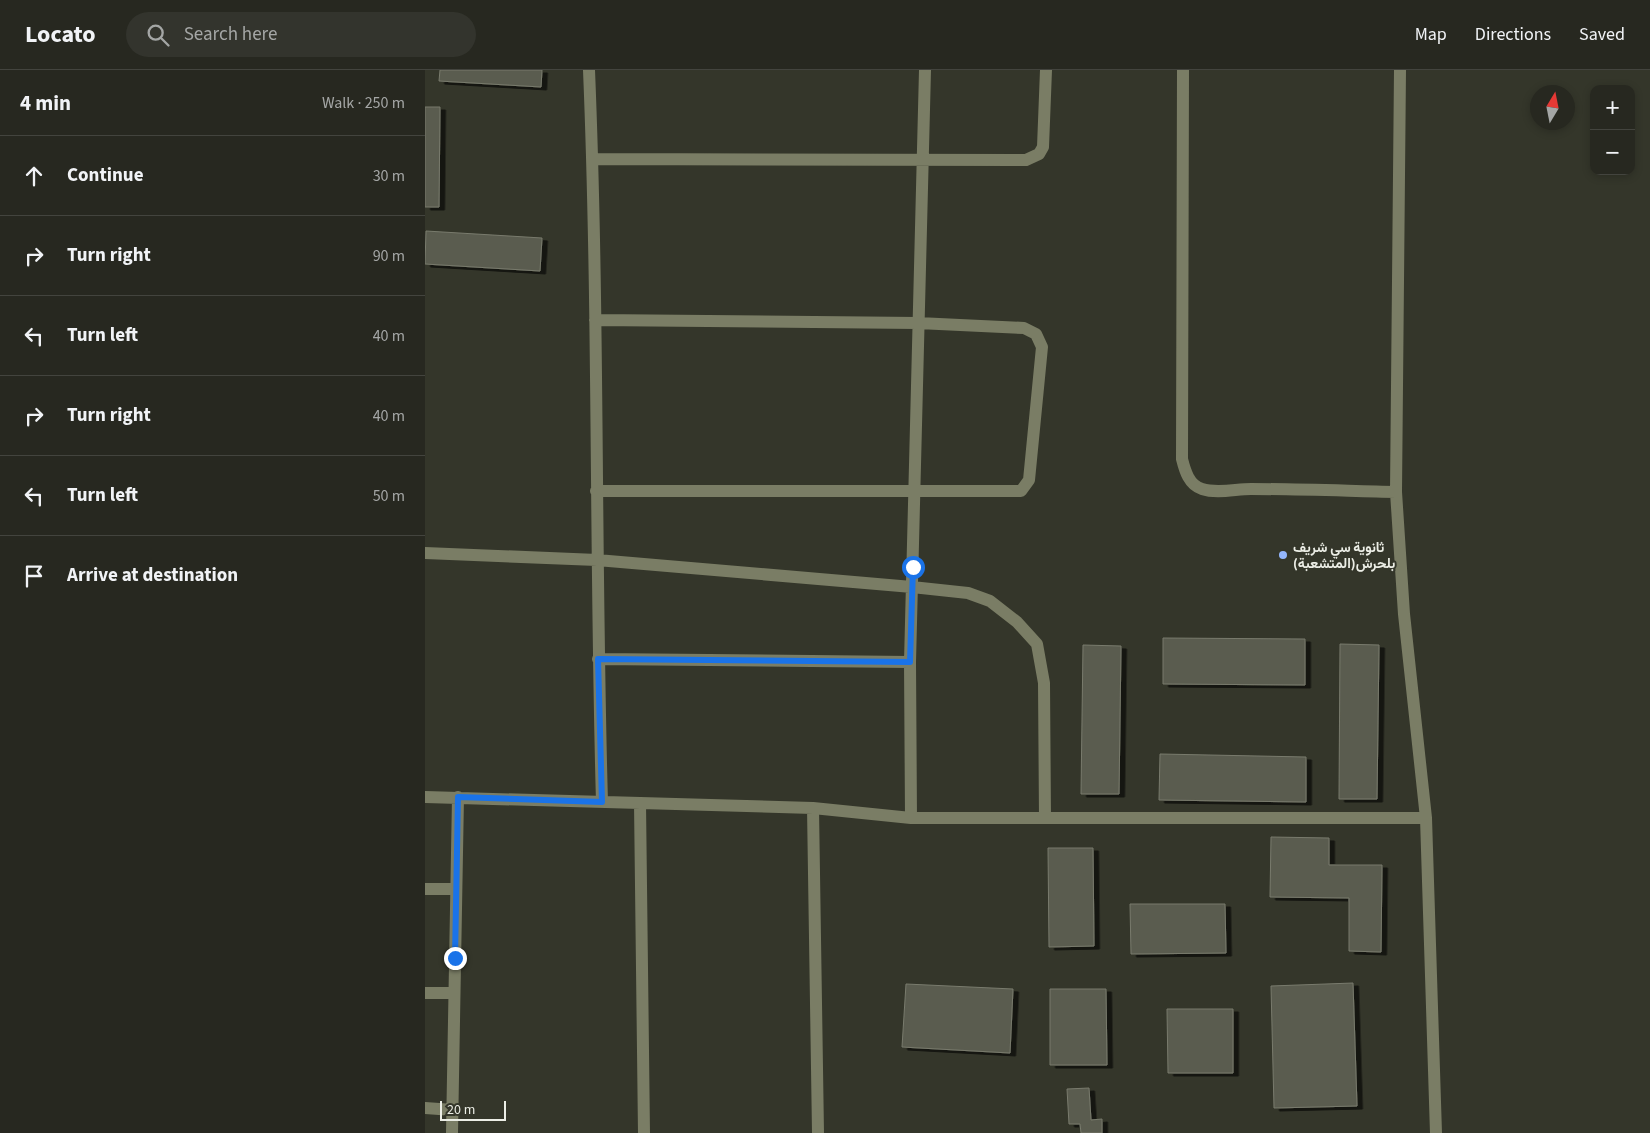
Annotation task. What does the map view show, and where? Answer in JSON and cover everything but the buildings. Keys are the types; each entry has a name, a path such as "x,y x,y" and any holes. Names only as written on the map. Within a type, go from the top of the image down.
{"street":[{"path":"589,70 593,159 598,659 602,802"},
{"path":"911,818 910,662 925,70"},
{"path":"593,159 1026,160 1039,154 1043,147 1046,70"},
{"path":"1183,70 1181,459 1185,473 1192,483 1201,489 1215,491 1251,489 1396,492"},
{"path":"1400,70 1396,492 1404,614 1426,818 1436,1133"},
{"path":"595,320 918,323 1024,328 1036,334 1042,346 1029,480 1021,491 597,491"},
{"path":"425,553 597,560 912,587 968,593 990,602 1017,622 1037,644 1044,683 1045,818"},
{"path":"598,659 910,662"},
{"path":"425,796 813,808 911,818 1426,818"},
{"path":"452,1133 458,797"},
{"path":"640,803 644,1133"},
{"path":"813,808 818,1133"},
{"path":"425,889 456,889"},
{"path":"425,993 454,993"},
{"path":"425,1108 453,1110"}],"place":[{"name":"ثانوية سي شريف بلحرش(المتشعبة)","path":"1283,555"}],"route":[{"path":"455,958 458,797 602,802 598,659 910,662 913,567"}]}
